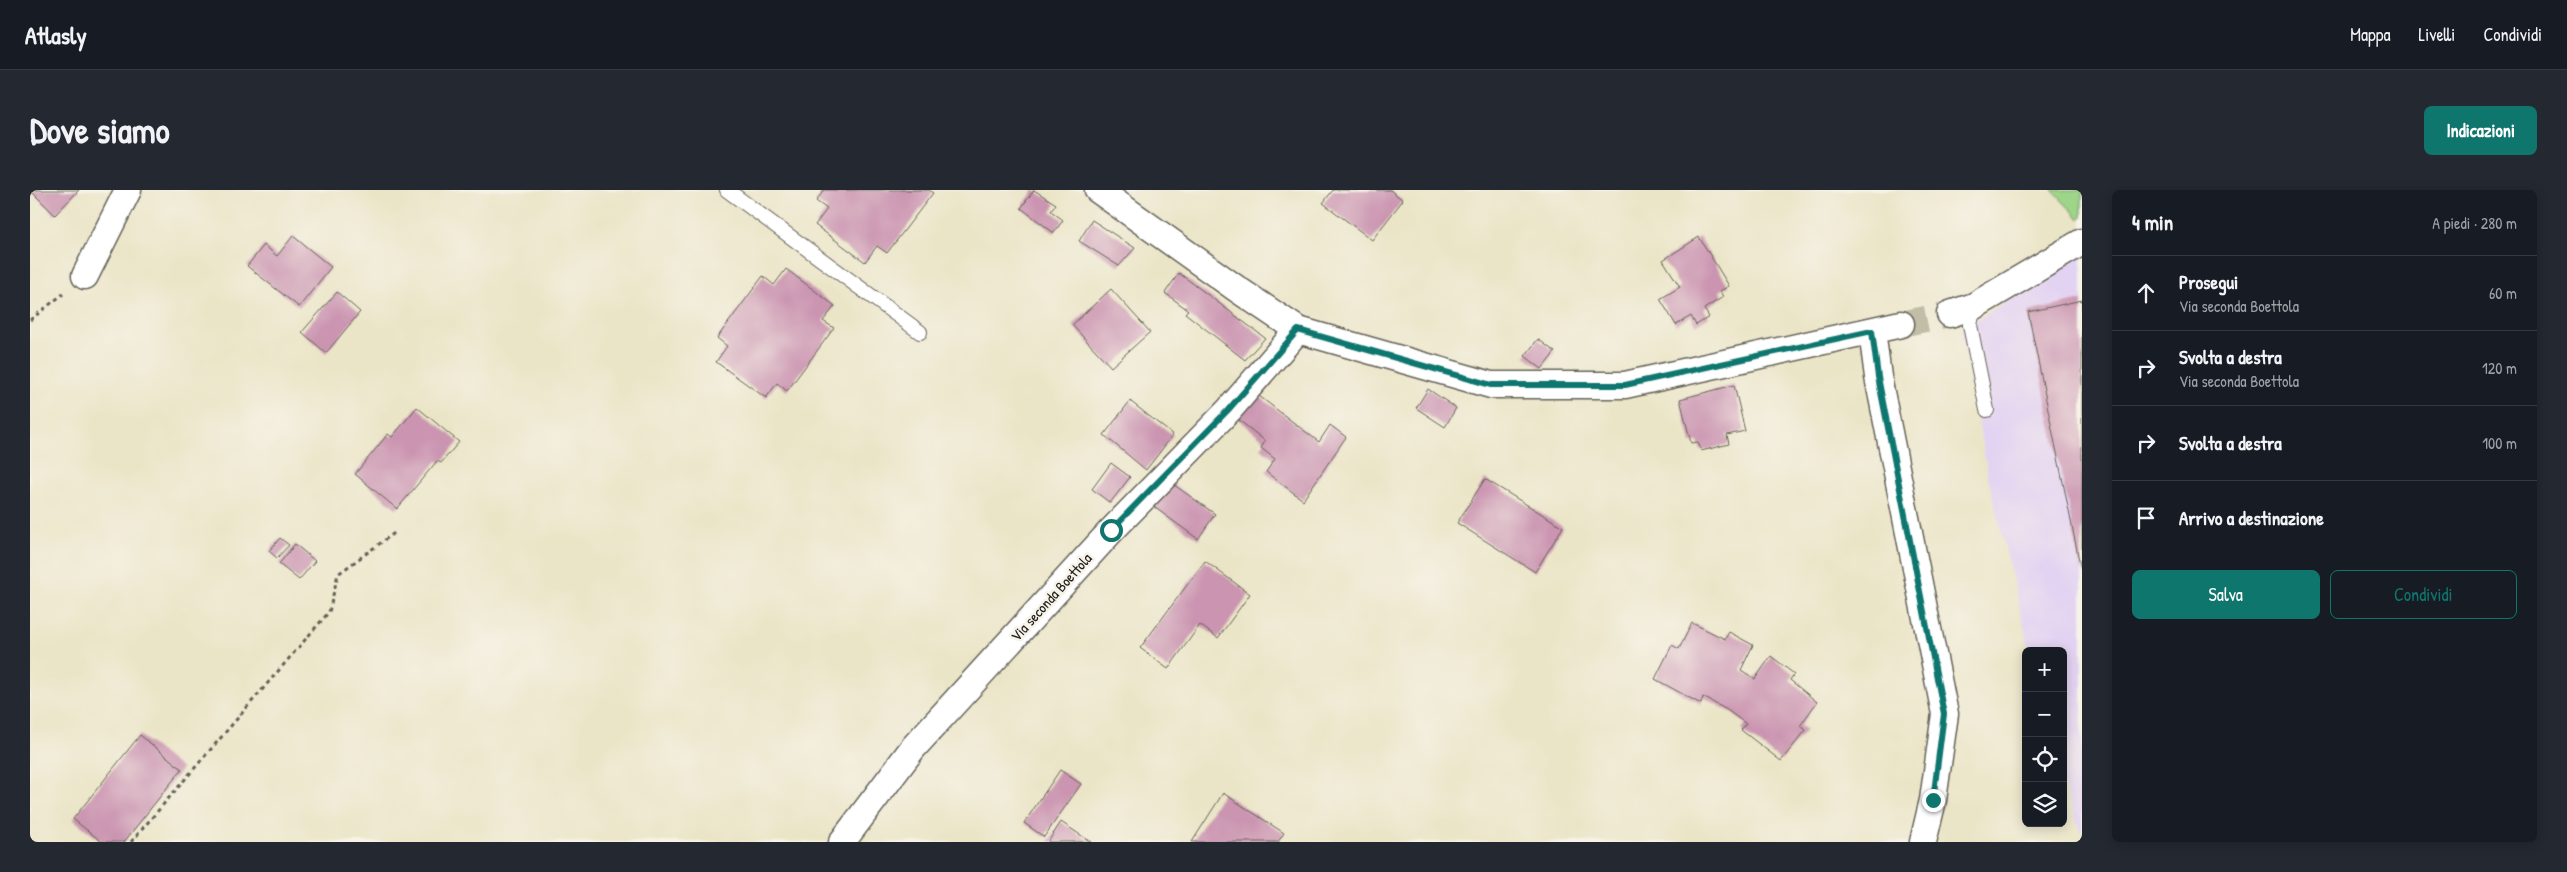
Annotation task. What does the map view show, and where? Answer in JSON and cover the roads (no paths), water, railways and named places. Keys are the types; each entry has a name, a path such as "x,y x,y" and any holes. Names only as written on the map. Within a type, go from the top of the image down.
{"street":[{"path":"85,276 128,190"},
{"path":"1098,190 1238,290 1298,330 1491,385 1625,385 1901,324"},
{"path":"1962,310 2082,242"},
{"name":"Via seconda Boettola","path":"842,842 913,748 1111,530 1228,410 1298,330"},
{"path":"1872,331 1878,377 1944,714 1933,800 1923,842"}],"lane":[{"path":"727,190 920,332"},
{"path":"1962,310 1970,325 1987,410"}],"tunnel":[{"path":"1901,324 1950,314"}]}
